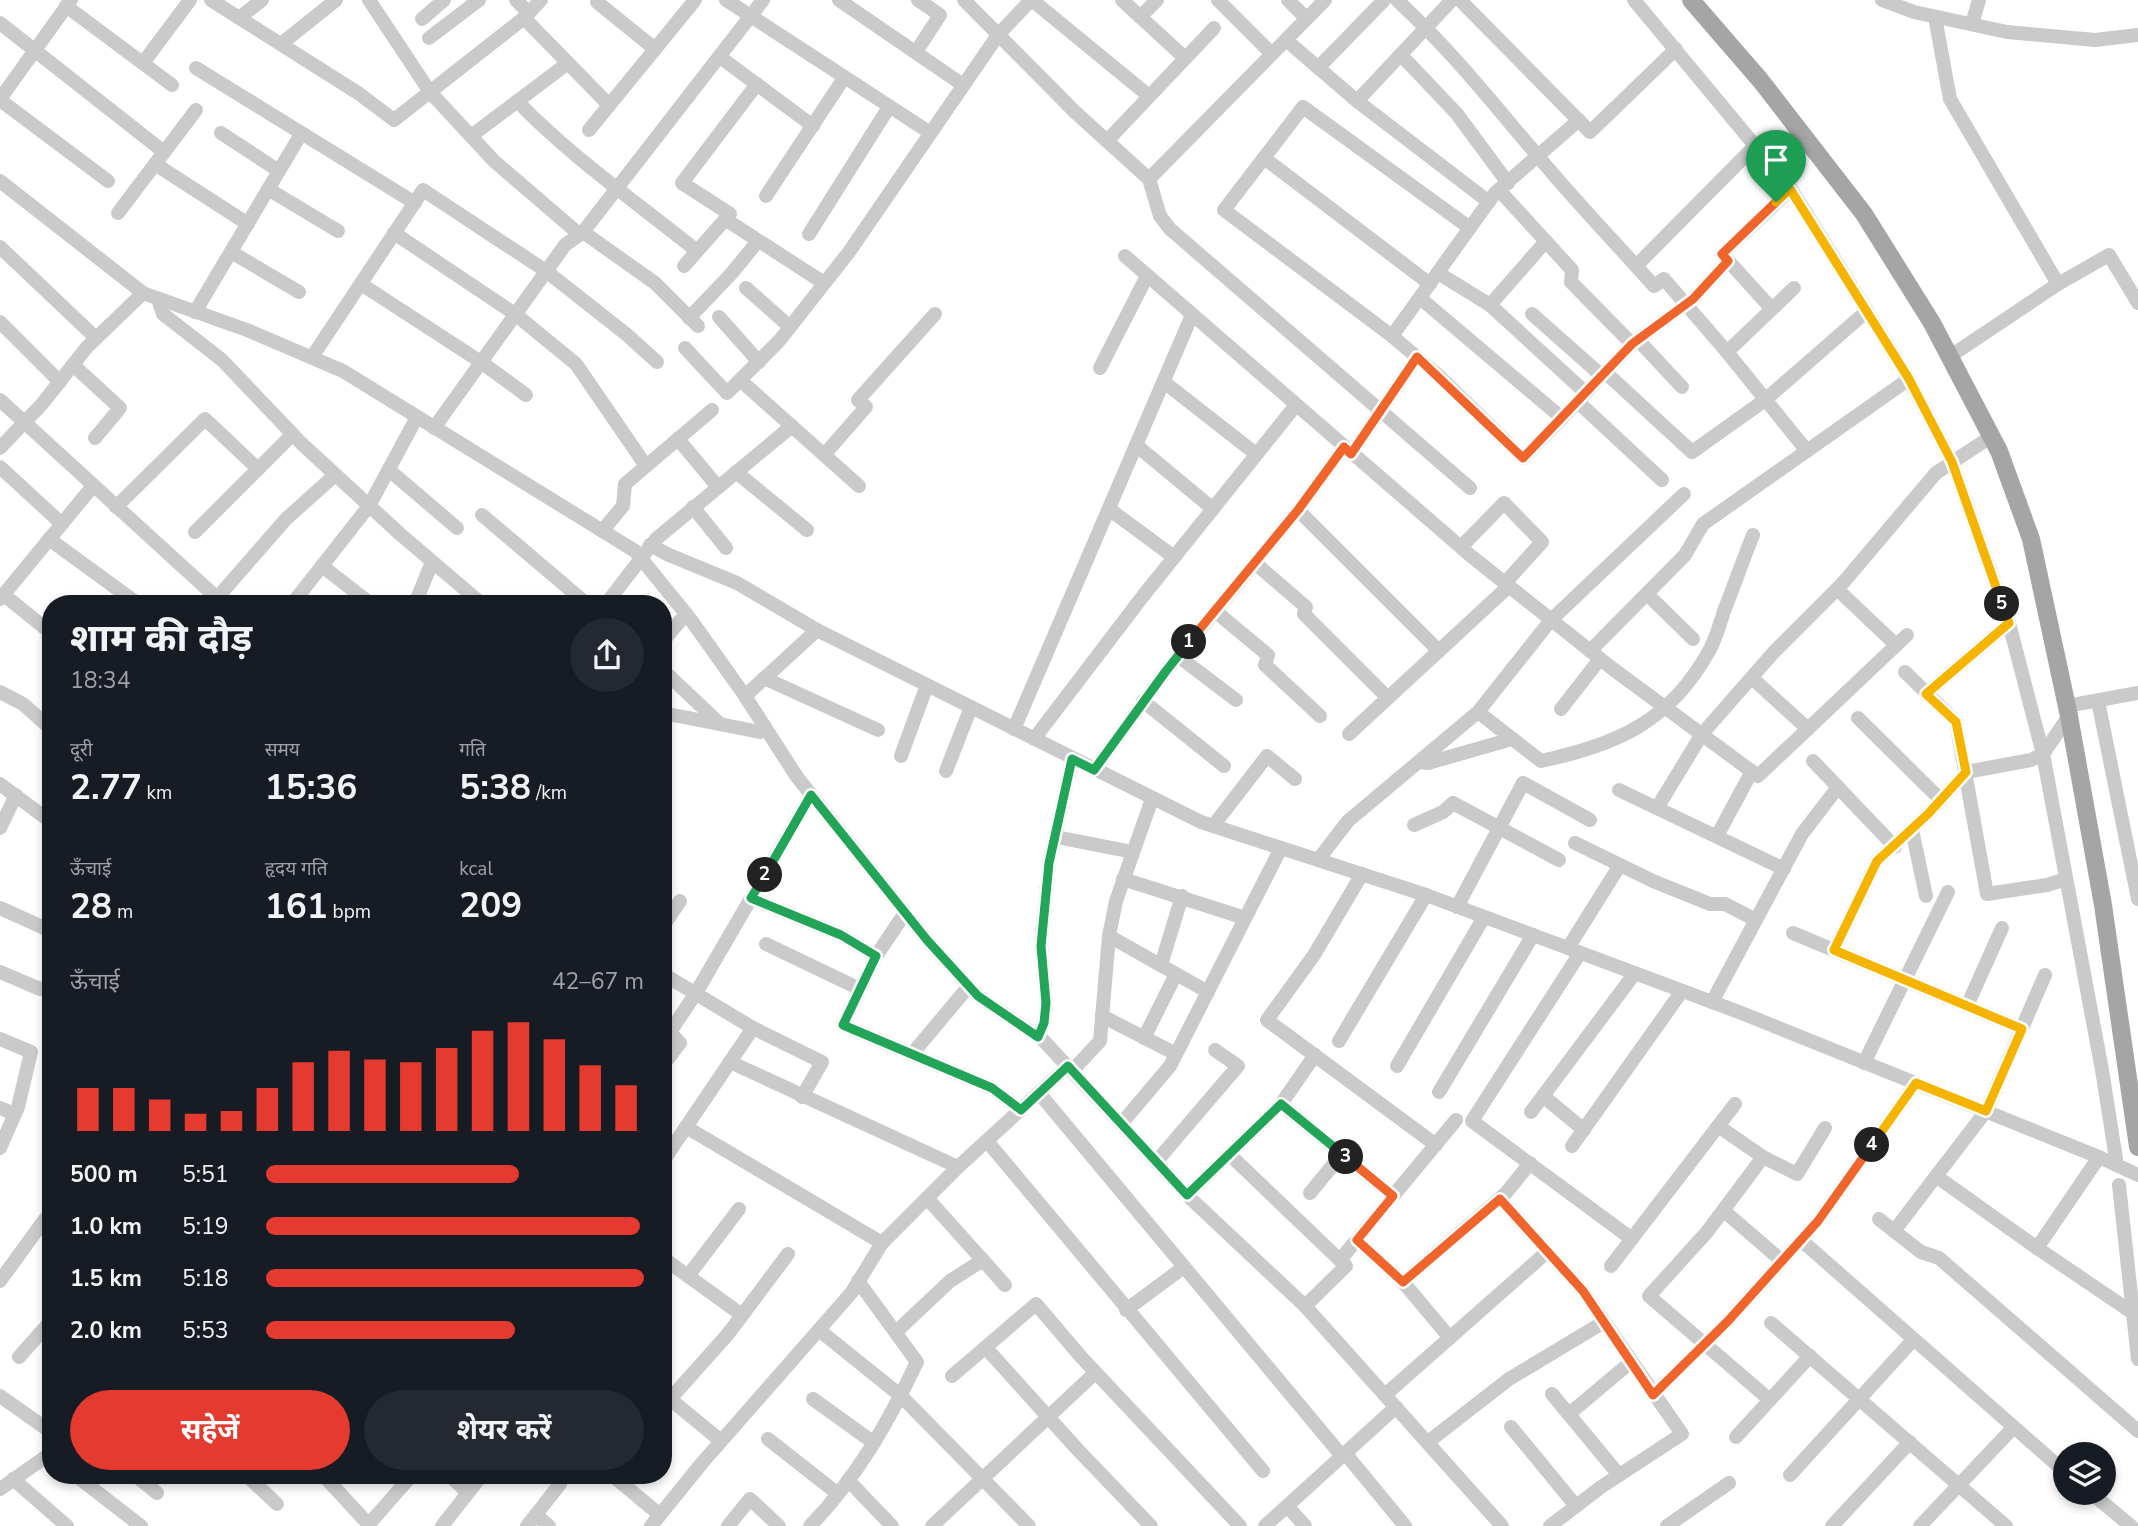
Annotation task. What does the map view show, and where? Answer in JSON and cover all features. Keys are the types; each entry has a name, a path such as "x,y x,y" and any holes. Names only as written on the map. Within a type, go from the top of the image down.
{"main road":[{"path":"1691,0 1761,81 1864,214 1932,323 1999,450 2031,539 2068,711 2102,905 2138,1147"}],"street":[{"path":"143,63 190,0"},
{"path":"211,0 358,93 394,120 526,16 541,0"},
{"path":"239,18 262,0"},
{"path":"281,44 336,0"},
{"path":"369,0 430,92 494,161 581,233 655,283 693,322 758,241"},
{"path":"422,19 443,0"},
{"path":"429,38 479,0"},
{"path":"516,0 526,16 609,105"},
{"path":"589,130 695,0"},
{"path":"726,0 929,132"},
{"path":"434,428 565,244 581,233 764,0"},
{"path":"839,0 963,85"},
{"path":"916,52 940,15 918,0"},
{"path":"964,0 1149,179 1160,216 1170,229 1470,488"},
{"path":"685,348 727,393 758,362 790,327 849,252 998,35 1032,0 1149,96"},
{"path":"1122,0 1185,58"},
{"path":"1140,17 1157,0"},
{"path":"1218,0 1272,54"},
{"path":"1288,0 1306,18"},
{"path":"1149,179 1325,0"},
{"path":"1318,68 1384,0"},
{"path":"1397,0 1474,78 1538,156 1654,286 1664,279 1807,451"},
{"path":"1357,101 1452,0"},
{"path":"1460,0 1590,132 1676,49"},
{"path":"1634,0 1790,189 1909,379 1952,462 2009,623 2043,754 2102,1070 2116,1165"},
{"path":"1882,0 1914,12 2007,32 2095,40 2131,36 2138,50"},
{"path":"1972,24 1979,0"},
{"path":"597,2 655,49"},
{"path":"108,181 0,99 69,3 172,85"},
{"path":"1935,17 1950,99 2058,284"},
{"path":"0,23 164,152"},
{"path":"1107,141 1214,28"},
{"path":"1286,40 1357,101 1489,202"},
{"path":"1401,55 1457,114 1504,186 1572,270 1571,282 1682,387"},
{"path":"720,57 813,125"},
{"path":"471,136 568,63"},
{"path":"196,68 415,203"},
{"path":"766,196 844,78"},
{"path":"684,266 730,214 682,183 757,84"},
{"path":"517,101 581,161 697,251"},
{"path":"808,234 889,107"},
{"path":"1470,228 1303,107 1224,210 1392,336 1523,458 1635,342 1686,304 1728,261"},
{"path":"117,213 196,110"},
{"path":"1392,336 1489,202 1579,120"},
{"path":"221,133 279,171"},
{"path":"195,312 301,134"},
{"path":"1636,266 1755,146"},
{"path":"1264,158 1434,279 1490,305 1662,480"},
{"path":"155,164 248,224"},
{"path":"0,181 143,293 247,330 344,371 635,551 671,595"},
{"path":"1771,308 1722,254 1790,189"},
{"path":"268,190 338,231"},
{"path":"312,357 423,190 546,271 657,362"},
{"path":"725,219 824,283"},
{"path":"394,233 515,314 576,364 646,466"},
{"path":"1490,305 1546,241"},
{"path":"0,247 96,338"},
{"path":"231,251 299,292"},
{"path":"1950,356 2058,284 2109,255 2138,303"},
{"path":"1125,256 1348,451 1506,584 1595,655 1758,776 1902,640 1837,589"},
{"path":"1100,368 1147,276"},
{"path":"361,284 481,362 526,395"},
{"path":"746,288 790,327"},
{"path":"1727,352 1794,288"},
{"path":"0,449 96,338 143,293"},
{"path":"1420,298 1562,418"},
{"path":"158,299 163,314 222,360 292,435 471,595"},
{"path":"1532,314 1692,452 1765,400 1867,311"},
{"path":"824,455 866,407 858,400 935,314"},
{"path":"1014,729 1192,315"},
{"path":"719,317 758,362"},
{"path":"0,322 60,382"},
{"path":"1094,770 1178,656 1381,410 1417,357"},
{"path":"73,365 120,408 95,438"},
{"path":"1561,709 1595,655 1647,594 1685,555 1703,524 1909,379"},
{"path":"740,380 859,486"},
{"path":"1164,382 1256,454"},
{"path":"0,400 213,595"},
{"path":"1034,739 1174,557 1296,405"},
{"path":"602,531 623,506 625,484 712,410"},
{"path":"299,595 369,506 417,417"},
{"path":"116,507 205,419 258,469"},
{"path":"613,595 650,545 792,426"},
{"path":"195,532 292,435"},
{"path":"1657,808 1702,734 1837,589 1936,473 1992,436"},
{"path":"678,439 718,486"},
{"path":"1136,446 1213,509"},
{"path":"0,467 62,524"},
{"path":"389,470 457,528"},
{"path":"736,472 807,530"},
{"path":"219,595 286,519 335,475"},
{"path":"42,627 2,597 93,486"},
{"path":"1318,860 1348,821 1478,712 1551,620 1684,494"},
{"path":"1349,734 1439,651 1506,584 1542,542 1504,503 1461,547"},
{"path":"694,507 726,548"},
{"path":"1109,509 1174,557"},
{"path":"1298,510 1439,651"},
{"path":"482,515 576,595"},
{"path":"1478,712 1541,761 1584,752 1625,736 1666,708 1688,683 1710,650 1752,535"},
{"path":"49,539 126,595"},
{"path":"650,545 737,583 817,630 1152,799 1213,826 1426,895 1712,1002 1986,1111 2138,1175"},
{"path":"419,595 432,562"},
{"path":"1255,563 1306,607 1304,614 1388,698"},
{"path":"322,566 359,595"},
{"path":"1647,594 1693,639"},
{"path":"672,597 745,696 811,795 905,913 969,986 978,996 1038,1037 1187,1195 1305,1306 1502,1526"},
{"path":"1215,611 1268,655 1265,664 1320,716"},
{"path":"672,630 686,614"},
{"path":"1926,694 2009,623"},
{"path":"745,696 817,630"},
{"path":"1178,656 1236,700"},
{"path":"1905,672 1956,722 1987,894 2047,885 2066,879"},
{"path":"764,678 878,730"},
{"path":"1752,678 1808,729"},
{"path":"672,679 720,724"},
{"path":"901,756 927,685"},
{"path":"0,692 23,704 42,721"},
{"path":"1834,950 1877,861 1912,830 1966,772 2031,760 2043,754 2068,711 2098,701 2138,693"},
{"path":"1143,701 1224,766"},
{"path":"2098,701 2138,899"},
{"path":"946,771 971,707"},
{"path":"672,715 760,732 765,727"},
{"path":"1858,718 1941,800"},
{"path":"1419,762 1428,763 1512,739"},
{"path":"1213,826 1266,756 1295,779"},
{"path":"1038,1037 1044,1023 1046,1003 1041,946 1049,863 1072,759"},
{"path":"1813,761 1895,847"},
{"path":"1717,836 1752,771"},
{"path":"1457,906 1524,783 1590,820"},
{"path":"0,784 42,815"},
{"path":"1712,1002 1802,834 1838,787"},
{"path":"1619,790 1784,869"},
{"path":"0,828 16,795"},
{"path":"672,1029 696,993 811,795"},
{"path":"621,1484 655,1520 852,1292 882,1243 986,1141 1100,1041 1109,936 1116,901 1152,799"},
{"path":"1414,825 1443,812 1453,803 1559,860"},
{"path":"1912,830 1926,896"},
{"path":"1056,837 1133,852"},
{"path":"1575,843 1710,904 1725,904 1756,920"},
{"path":"1121,1124 1170,1066 1280,848"},
{"path":"1620,865 1574,950 1472,1121 1632,1239"},
{"path":"1362,874 1314,955 1267,1020 1436,1145"},
{"path":"1123,879 1245,918"},
{"path":"1864,1063 1948,892"},
{"path":"1339,1041 1426,895"},
{"path":"1161,965 1182,896"},
{"path":"751,898 841,935 876,956"},
{"path":"672,913 680,901"},
{"path":"0,908 42,927"},
{"path":"905,913 876,956 843,1025 992,1088 1021,1110"},
{"path":"1397,1066 1484,917"},
{"path":"1967,1006 2002,928"},
{"path":"1793,933 2022,1029"},
{"path":"1439,1092 1533,935"},
{"path":"1109,936 1208,992"},
{"path":"766,944 860,989"},
{"path":"0,972 42,989"},
{"path":"1531,1112 1635,973"},
{"path":"1144,1038 1176,974"},
{"path":"1894,1231 1986,1111 2045,975"},
{"path":"672,979 753,1028 822,1062 802,1097"},
{"path":"912,1054 969,986"},
{"path":"1572,1146 1682,991"},
{"path":"1102,1016 1176,1054"},
{"path":"672,1148 753,1028"},
{"path":"672,1034 680,1043 672,1053"},
{"path":"0,1039 31,1052 15,1114 0,1148"},
{"path":"1156,1161 1238,1066 1215,1050"},
{"path":"1187,1195 1281,1104 1315,1055"},
{"path":"730,1062 958,1167"},
{"path":"1653,1395 1705,1344 1818,1221 1916,1083"},
{"path":"1039,1093 1405,1526"},
{"path":"1543,1097 1584,1130"},
{"path":"1281,1104 1393,1196"},
{"path":"1611,1266 1735,1104"},
{"path":"0,1108 15,1114"},
{"path":"1340,1260 1456,1120"},
{"path":"1718,1126 1763,1157 1797,1174 1825,1128"},
{"path":"686,1127 882,1243"},
{"path":"986,1141 1263,1471"},
{"path":"1229,1154 1346,1266 1305,1306"},
{"path":"1310,1193 1342,1154"},
{"path":"1763,1157 1724,1211 1649,1296 1770,1400"},
{"path":"2037,1248 2099,1157"},
{"path":"1403,1282 1500,1199 1530,1163"},
{"path":"1936,1176 2133,1312"},
{"path":"2119,1185 2138,1359"},
{"path":"928,1198 1005,1285"},
{"path":"1500,1199 1583,1291 1682,1434 1619,1475 1550,1526"},
{"path":"688,1276 739,1209"},
{"path":"1724,1211 1782,1261"},
{"path":"1879,1219 1921,1252 1939,1258 2138,1430"},
{"path":"0,1281 42,1223"},
{"path":"1357,1240 1403,1282 1450,1338"},
{"path":"1801,1240 2053,1462"},
{"path":"1385,1395 1547,1252"},
{"path":"672,1397 742,1315 788,1254"},
{"path":"895,1332 950,1282 983,1260"},
{"path":"672,1264 742,1315"},
{"path":"1126,1310 1184,1267"},
{"path":"810,1526 838,1494 874,1443 917,1362 858,1281"},
{"path":"951,1377 1036,1304 1096,1373 1240,1526"},
{"path":"1428,1443 1509,1379 1604,1322"},
{"path":"1771,1323 2006,1526"},
{"path":"819,1330 901,1395 1029,1526"},
{"path":"19,1357 42,1331"},
{"path":"1790,1475 1913,1339"},
{"path":"986,1348 1151,1526"},
{"path":"1735,1437 1810,1356"},
{"path":"1569,1414 1631,1362"},
{"path":"932,1526 1096,1373"},
{"path":"1552,1394 1619,1475"},
{"path":"0,1396 42,1426"},
{"path":"813,1399 874,1443"},
{"path":"672,1407 721,1441"},
{"path":"1265,1526 1396,1407"},
{"path":"1511,1427 1576,1506"},
{"path":"1920,1526 2013,1428"},
{"path":"768,1439 838,1494"},
{"path":"1832,1526 1910,1442"},
{"path":"0,1488 42,1459"},
{"path":"13,1479 67,1526"},
{"path":"848,1480 892,1526"},
{"path":"1667,1526 1729,1483"},
{"path":"87,1484 141,1526"},
{"path":"146,1484 157,1493"},
{"path":"256,1484 277,1504"},
{"path":"331,1484 370,1525 404,1484"},
{"path":"458,1484 468,1493"},
{"path":"442,1526 475,1484"},
{"path":"549,1526 532,1520 560,1485"},
{"path":"728,1526 750,1499 779,1526"},
{"path":"2106,1505 2131,1526"},
{"path":"1287,1506 1305,1526"}],"route":[{"path":"1790,189 1909,379 1952,462 2009,623 1926,694 1956,722 1966,772 1895,847 1877,861 1834,950 2022,1029 1986,1111 1916,1083 1818,1221 1728,1321 1653,1395 1583,1291 1500,1199 1403,1282 1357,1240 1393,1196 1281,1104 1187,1195 1068,1066 1021,1110 992,1088 843,1025 876,956 841,935 751,898 811,795 927,940 978,996 1038,1037 1044,1023 1046,1003 1041,946 1049,863 1072,759 1094,770 1166,671 1298,510 1344,447 1351,454 1417,357 1523,458 1632,344 1693,299 1728,261 1722,254 1776,202 1790,189"}]}
